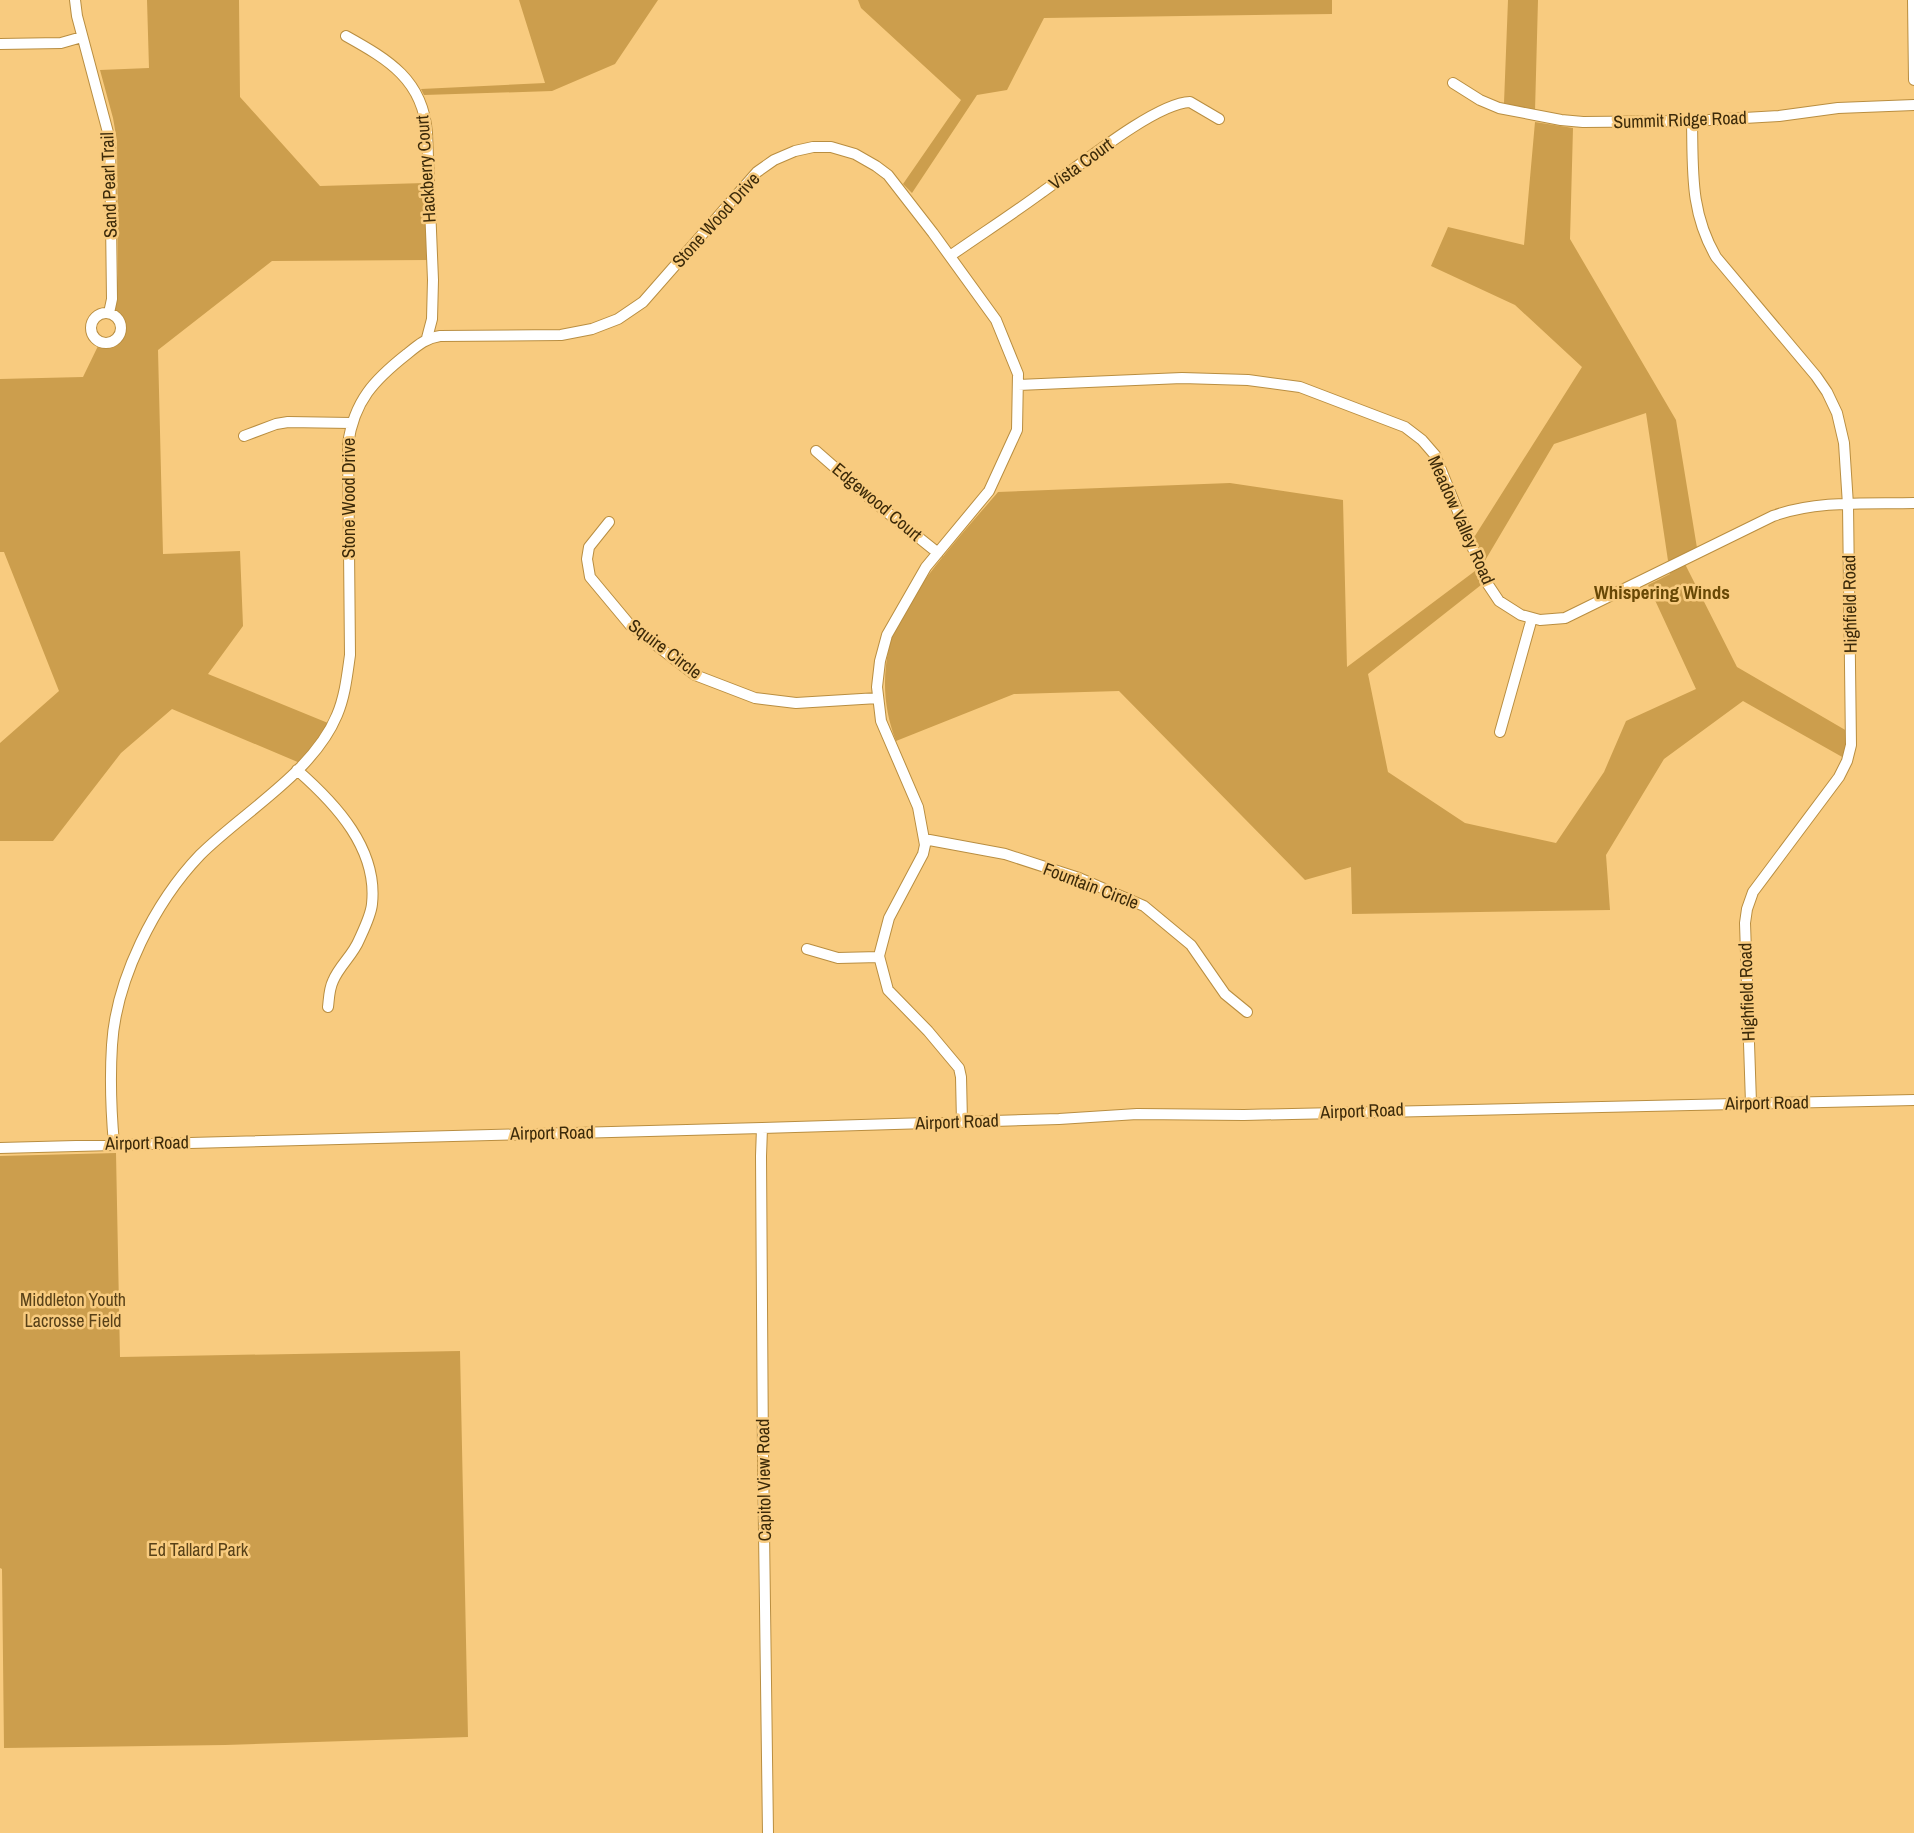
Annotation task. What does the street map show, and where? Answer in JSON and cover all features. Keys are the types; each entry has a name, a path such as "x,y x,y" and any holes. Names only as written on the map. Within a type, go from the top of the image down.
{"street":[{"name":"Sand Pearl Trail","path":"75,0 76,16 110,140 112,300 109,314"},
{"path":"1913,0 1914,80"},
{"name":"Hackberry Court","path":"346,36 382,56 399,70 413,87 424,111 427,133 433,280 432,319 427,338"},
{"path":"0,44 55,43 82,37"},
{"name":"Summit Ridge Road","path":"1453,82 1480,100 1499,108 1561,120 1583,122 1692,121 1779,116 1838,108 1914,105"},
{"name":"Vista Court","path":"950,256 1142,121 1175,104 1190,102 1219,119"},
{"name":"Highfield Road","path":"1692,121 1695,198 1698,217 1706,240 1716,258 1816,376 1827,392 1837,413 1844,443 1848,505 1851,745 1847,761 1839,777 1754,892 1747,908 1745,923 1751,1103"},
{"name":"Stone Wood Drive","path":"114,1144 112,1044 121,998 139,946 156,914 176,883 201,855 297,770 323,739 337,715 346,685 350,656 348,444 351,423 371,386 396,362 427,338 440,336 561,335 592,329 618,318 643,302 757,172 774,160 813,147 831,147 854,154 888,174 996,320 1018,374 1017,430 989,491 926,567 887,635 878,676 881,721 918,807 924,840 923,854 889,918 879,957 888,990 928,1031 959,1068 962,1122"},
{"name":"Meadow Valley Road","path":"1018,385 1182,378 1248,380 1300,387 1405,427 1422,440 1435,455 1487,583 1499,601 1521,615 1540,620 1565,618 1791,509 1914,503"},
{"path":"244,436 276,424 288,422 351,423"},
{"name":"Edgewood Court","path":"816,451 873,502 938,553"},
{"name":"Squire Circle","path":"609,522 589,547 587,558 590,577 630,625 695,675 754,698 796,703 878,698"},
{"path":"1500,732 1532,618"},
{"path":"297,770 321,792 352,829 370,866 372,878 372,906 359,942 332,982 328,1007"},
{"name":"Fountain Circle","path":"924,840 1005,854 1079,878 1144,906 1191,945 1225,994 1246,1012"},
{"path":"807,949 838,958 879,957"},
{"name":"Airport Road","path":"0,1148 762,1128 1059,1119 1137,1114 1244,1114 1914,1100"},
{"name":"Capitol View Road","path":"762,1128 763,1458 768,1833"}],"green space":[{"path":"147,0 239,0 240,97 320,186 425,183 429,260 272,261 158,350 163,554 240,551 243,626 208,674 328,723 321,736 300,763 172,709 121,753 53,841 0,841 0,743 59,691 4,552 0,552 0,379 83,377 98,346 114,345 124,335 125,324 115,309 118,274 117,141 100,70 149,68"},
{"path":"519,0 658,0 615,64 552,91 424,95 421,89 545,83"},
{"path":"858,0 1332,0 1332,14 1044,18 1007,90 977,95 912,193 903,184 961,100 861,8"},
{"path":"1508,0 1538,0 1535,111 1504,103"},
{"path":"1535,122 1573,128 1570,239 1676,420 1697,548 1683,556 1686,566 1737,667 1847,731 1844,758 1743,701 1664,759 1606,855 1610,910 1352,914 1351,867 1305,880 1119,691 1014,694 896,741 885,695 885,671 889,647 896,628 920,587 952,545 998,492 1230,483 1343,500 1347,667 1475,571 1481,585 1368,674 1388,772 1465,823 1556,843 1604,772 1626,721 1696,689 1648,585 1670,574 1646,413 1554,444 1483,564 1473,539 1582,367 1515,305 1431,266 1448,227 1524,245"},
{"name":"Ed Tallard Park","path":"116,1153 120,1357 460,1351 468,1737 225,1745 4,1748 2,1569 0,1568 0,1156"}],"district":[{"name":"Whispering Winds","path":"1662,592"}],"park label":[{"name":"Middleton Youth Lacrosse Field","path":"73,1310"}]}
